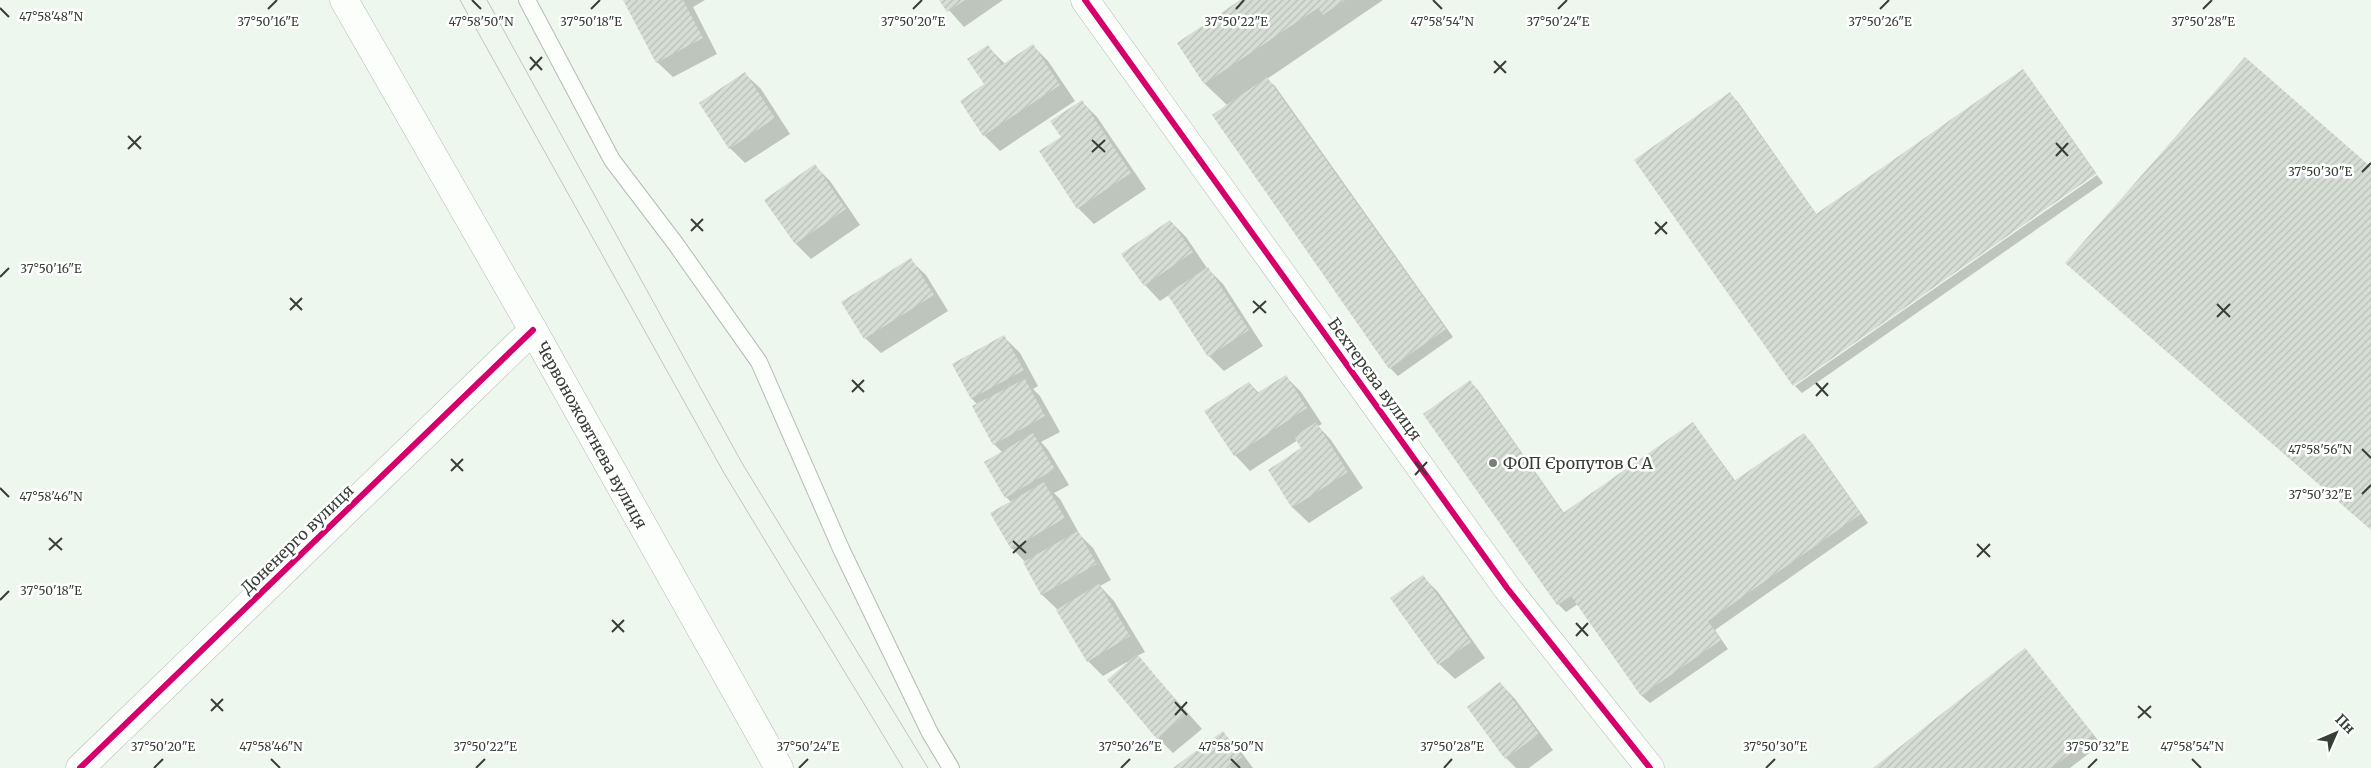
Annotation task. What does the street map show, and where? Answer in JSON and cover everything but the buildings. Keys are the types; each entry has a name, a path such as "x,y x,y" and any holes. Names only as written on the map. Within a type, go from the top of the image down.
{"street":[{"name":"Червоножовтнева вулиця","path":"344,0 533,330 778,768"},
{"name":"Бехтерєва вулиця","path":"1085,0 1508,588 1650,768"},
{"name":"Доненерго вулиця","path":"87,766 533,330"}],"lane":[{"path":"528,0 612,160 675,243 759,362 842,551 930,733 951,768"}],"tram line":[{"path":"460,0 724,473 903,768"},
{"path":"487,0 742,463 928,768"}],"cycle path":[{"path":"1085,0 1507,588 1650,768"},
{"path":"80,768 533,330"}],"place":[{"name":"ФОП Єропутов С А","path":"1493,463"}]}
